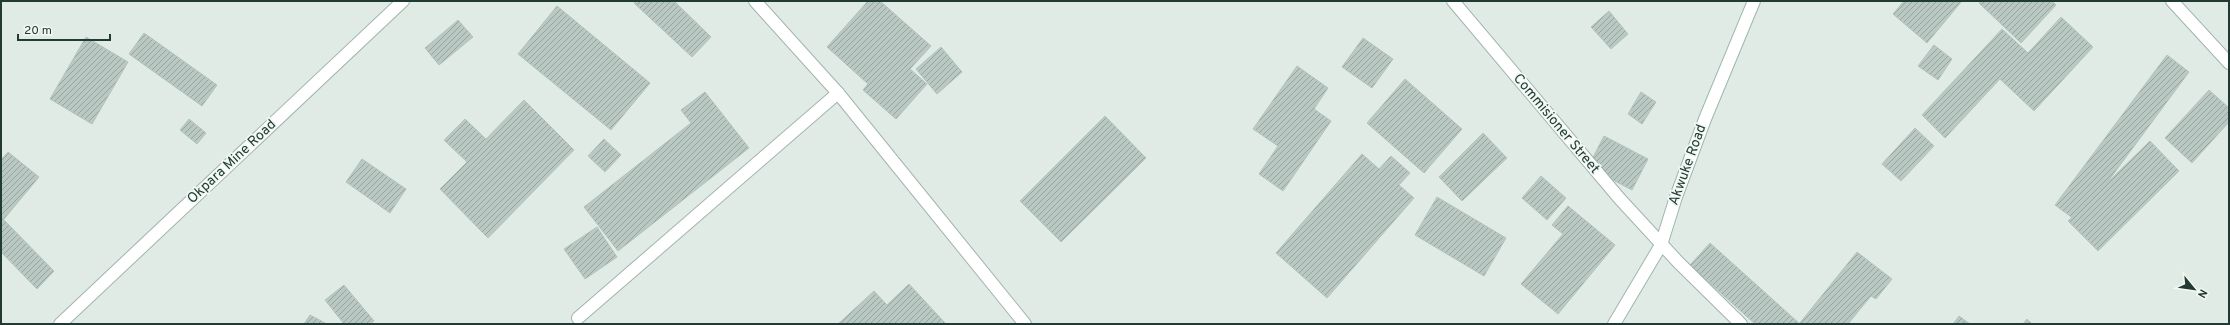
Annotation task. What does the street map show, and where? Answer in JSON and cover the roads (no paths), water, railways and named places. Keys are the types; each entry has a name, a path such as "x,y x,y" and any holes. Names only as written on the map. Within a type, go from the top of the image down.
{"street":[{"name":"Okpara Mine Road","path":"60,324 403,1"},
{"path":"755,1 838,93 1025,324"},
{"name":"Commisioner Street","path":"1453,1 1619,198 1661,245 1741,324"},
{"name":"Akwuke Road","path":"1614,324 1661,245 1676,197 1705,119 1754,1"},
{"path":"2172,1 2229,63"},
{"path":"578,318 838,93"}]}
